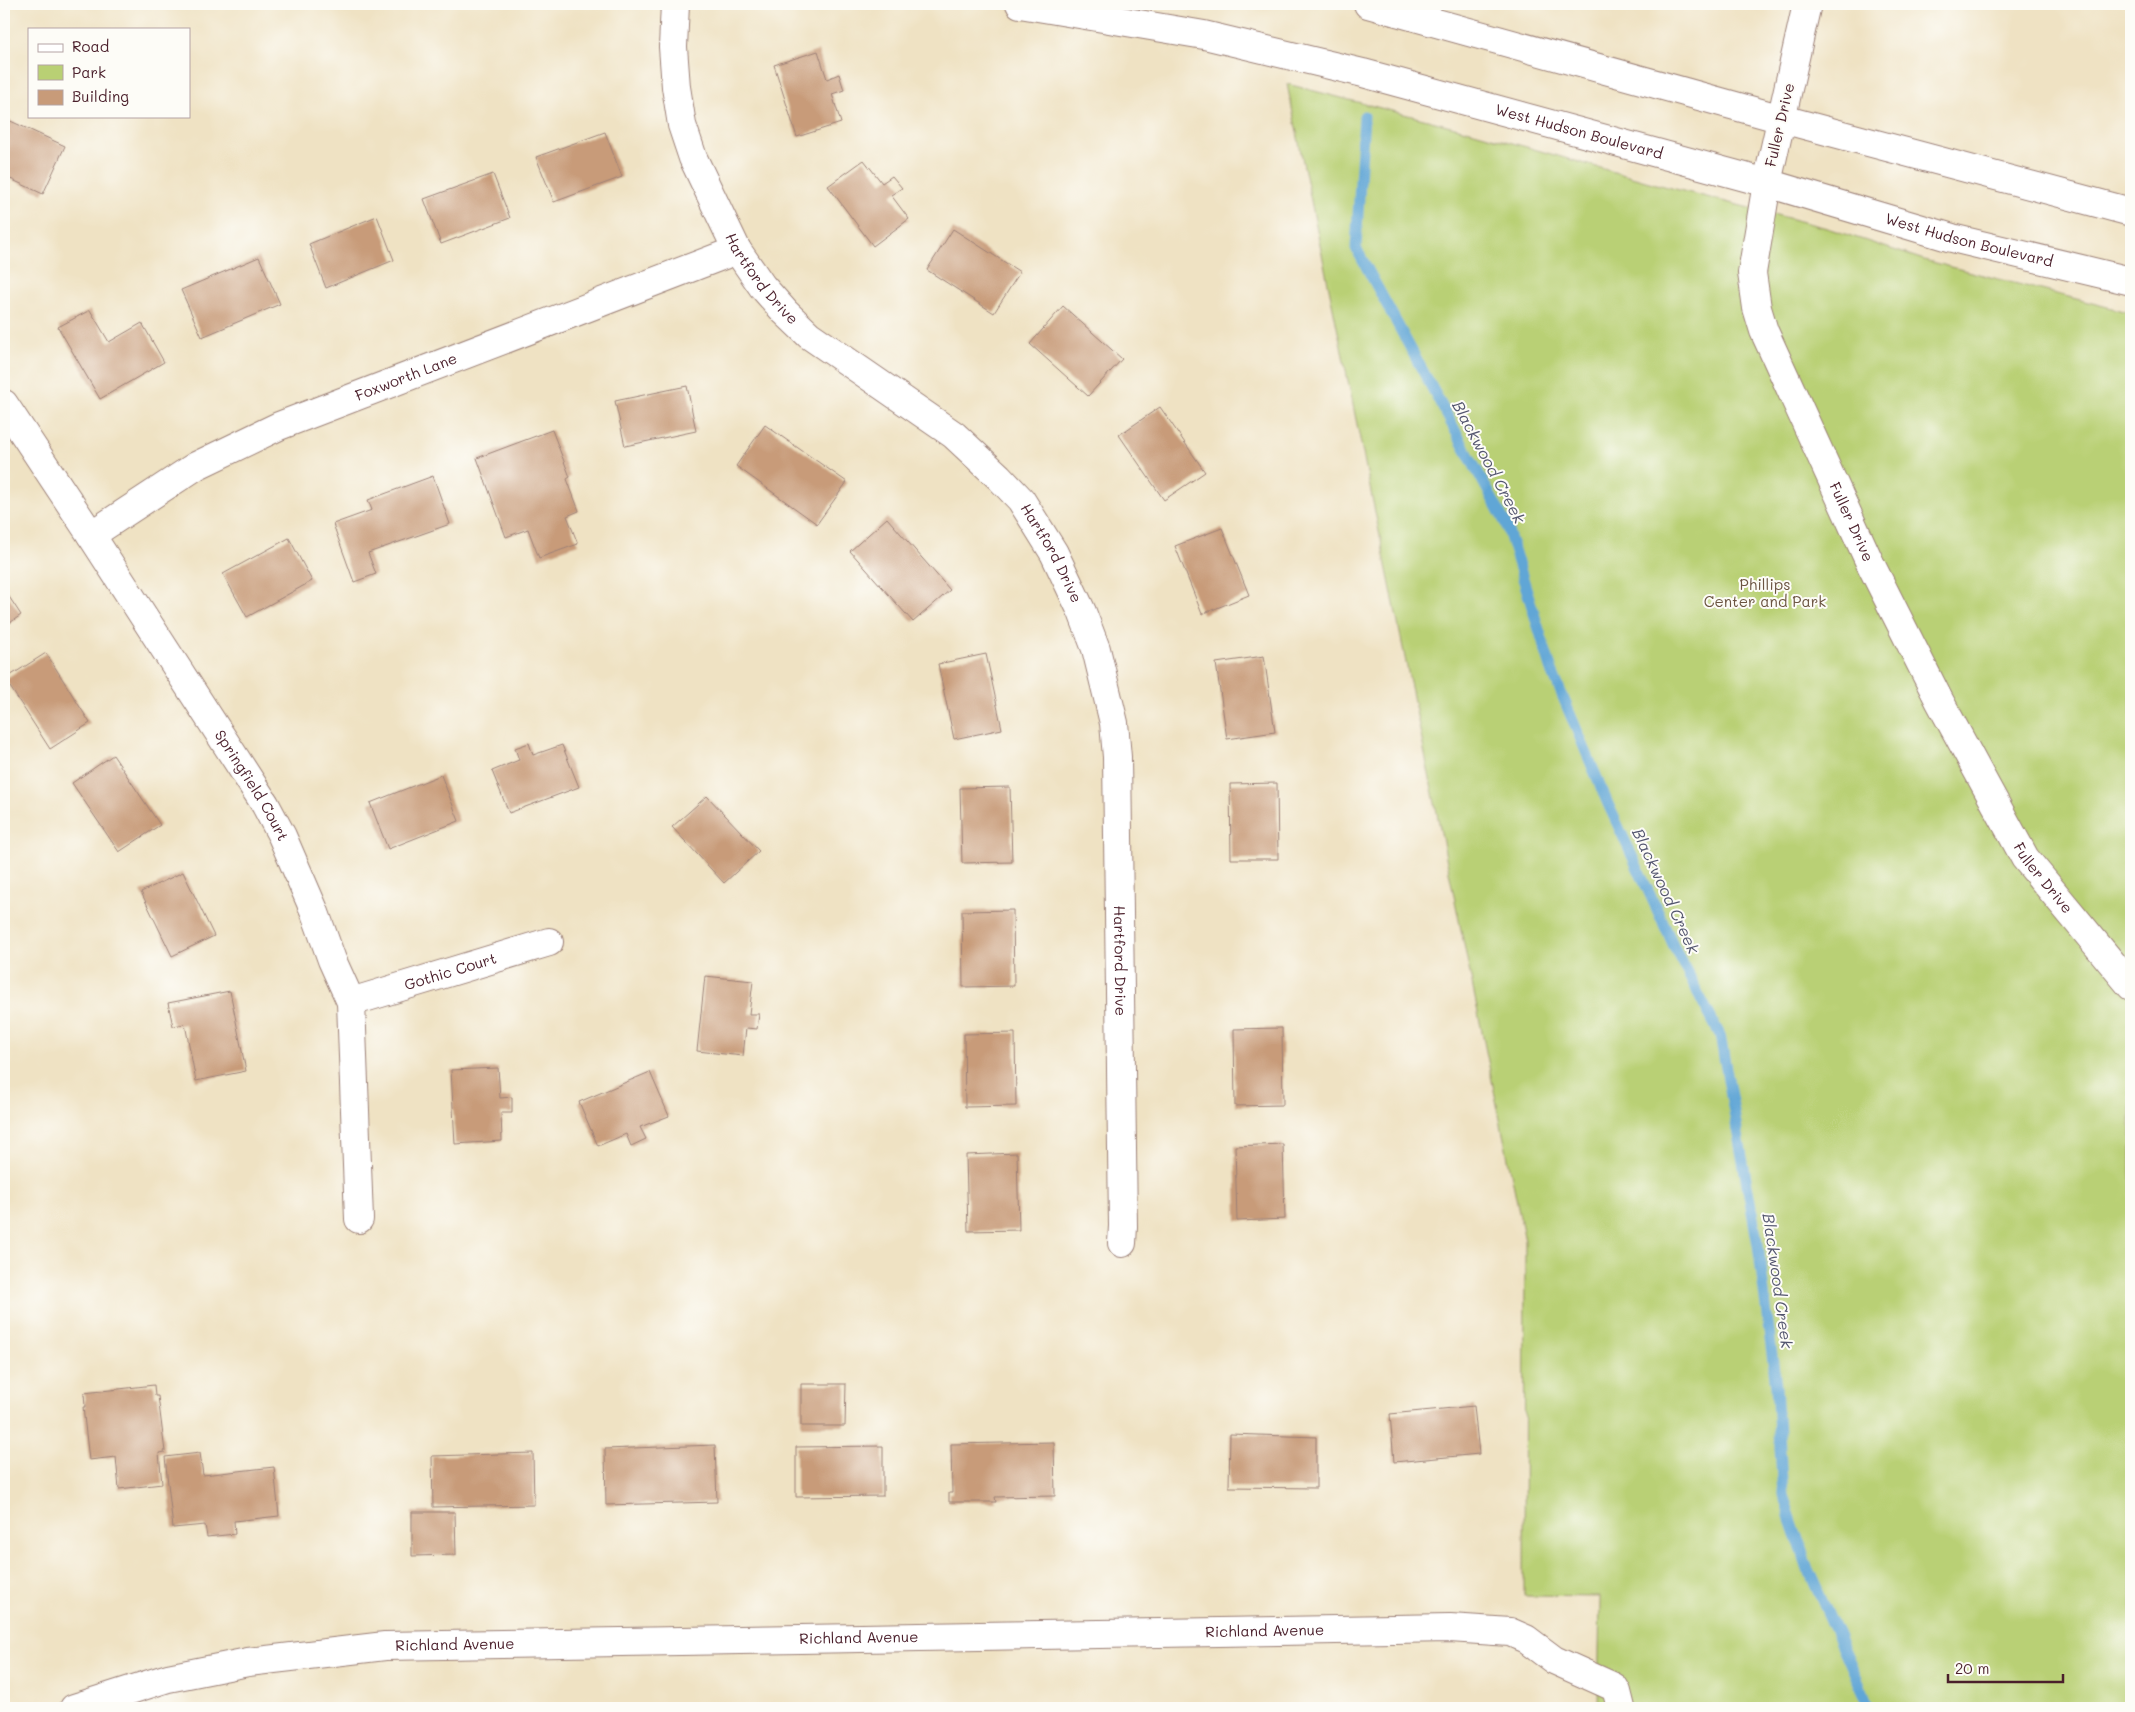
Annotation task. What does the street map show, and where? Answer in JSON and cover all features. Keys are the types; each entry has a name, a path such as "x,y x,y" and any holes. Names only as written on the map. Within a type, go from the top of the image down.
{"street":[{"name":"Hartford Drive","path":"675,4 673,47 676,87 682,124 693,158 737,250 762,286 785,312 810,335 954,434 1021,500 1054,553 1093,640 1114,724 1117,757 1124,1226 1122,1243"},
{"name":"West Hudson Boulevard","path":"1020,4 1204,35 1344,68 1767,183 1952,238 2131,281"},
{"path":"1368,4 1782,119 2131,212"},
{"name":"Fuller Drive","path":"1807,4 1767,183 1752,273 1757,308 1764,331 1870,563 1939,700 2025,858 2131,986"},
{"name":"Foxworth Lane","path":"92,535 196,466 279,426 737,250"},
{"name":"Springfield Court","path":"4,404 92,535 259,795 282,836 351,1002 359,1219"},
{"name":"Gothic Court","path":"351,1002 549,942"},
{"name":"Richland Avenue","path":"74,1708 168,1678 221,1667 248,1662 385,1646 1450,1628 1510,1632 1526,1639 1554,1660 1614,1687 1618,1692 1621,1708"}],"green space":[{"name":"Phillips Center and Park","path":"1287,84 1474,132 1656,184 1827,228 1924,260 2131,313 2131,1708 1598,1708 1600,1597 1524,1596 1525,1241"}],"building":[{"path":"818,51 827,79 839,74 844,90 832,94 841,123 797,137 774,65"},
{"path":"4,118 65,146 43,194 4,176"},
{"path":"605,132 622,177 554,202 536,157"},
{"path":"864,160 882,183 892,176 902,188 891,195 909,219 873,246 828,186"},
{"path":"493,174 510,218 441,244 424,199"},
{"path":"377,216 394,260 326,288 309,244"},
{"path":"953,229 1020,272 994,313 927,270"},
{"path":"259,257 280,304 202,337 181,290"},
{"path":"1063,306 1122,359 1088,396 1030,344"},
{"path":"90,310 109,342 142,323 164,362 100,399 58,327"},
{"path":"687,386 696,431 625,446 615,401"},
{"path":"1160,407 1205,472 1164,500 1119,435"},
{"path":"765,425 847,482 817,524 736,466"},
{"path":"552,430 570,477 567,479 579,511 567,516 578,544 539,558 528,529 506,537 477,458"},
{"path":"433,476 450,524 368,553 376,574 354,582 333,524 372,510 368,500"},
{"path":"887,518 950,590 913,622 850,551"},
{"path":"1222,528 1249,595 1202,614 1175,546"},
{"path":"289,538 312,581 247,617 223,574"},
{"path":"4,589 21,615 4,627"},
{"path":"46,653 90,723 50,749 5,679"},
{"path":"986,654 1002,729 954,739 938,664"},
{"path":"1264,656 1275,732 1227,739 1216,663"},
{"path":"529,743 533,755 562,745 579,787 509,813 492,771 519,760 515,748"},
{"path":"113,755 160,825 119,852 72,783"},
{"path":"441,775 459,821 388,849 370,803"},
{"path":"1277,783 1278,859 1231,859 1230,784"},
{"path":"1010,787 1012,862 962,863 960,788"},
{"path":"707,796 759,851 724,883 672,827"},
{"path":"183,872 214,936 172,956 141,892"},
{"path":"1013,910 1014,986 963,987 962,911"},
{"path":"705,976 753,981 749,1014 759,1014 757,1029 746,1028 743,1056 697,1051"},
{"path":"230,991 246,1071 196,1081 185,1024 173,1026 168,1003"},
{"path":"1282,1028 1283,1105 1235,1106 1234,1029"},
{"path":"1015,1033 1016,1106 965,1107 964,1034"},
{"path":"498,1068 500,1098 512,1097 512,1113 501,1113 502,1141 455,1144 451,1070"},
{"path":"650,1072 669,1116 640,1127 646,1139 631,1146 626,1134 598,1146 579,1102"},
{"path":"1283,1144 1285,1219 1237,1221 1235,1146"},
{"path":"1017,1153 1019,1230 968,1231 966,1155"},
{"path":"801,1384 846,1384 845,1426 801,1426"},
{"path":"154,1385 155,1396 158,1396 165,1452 159,1453 162,1484 119,1489 116,1457 89,1460 83,1407 85,1407 84,1393"},
{"path":"1474,1406 1479,1454 1394,1462 1390,1414"},
{"path":"1230,1434 1316,1437 1316,1488 1229,1487"},
{"path":"1054,1442 1055,1496 995,1497 996,1502 949,1502 949,1493 952,1493 951,1444"},
{"path":"715,1445 717,1502 606,1505 605,1449"},
{"path":"883,1446 883,1496 796,1497 796,1447"},
{"path":"200,1453 203,1475 274,1467 279,1516 234,1521 235,1534 207,1537 205,1525 173,1528 165,1457"},
{"path":"533,1453 534,1505 433,1507 432,1456"},
{"path":"412,1512 455,1512 456,1555 412,1556"}],"waterway":[{"name":"Blackwood Creek","path":"1364,116 1356,248 1506,524 1552,671 1608,804 1678,955 1720,1035 1758,1245 1776,1386 1783,1495 1808,1569 1870,1708"}]}
